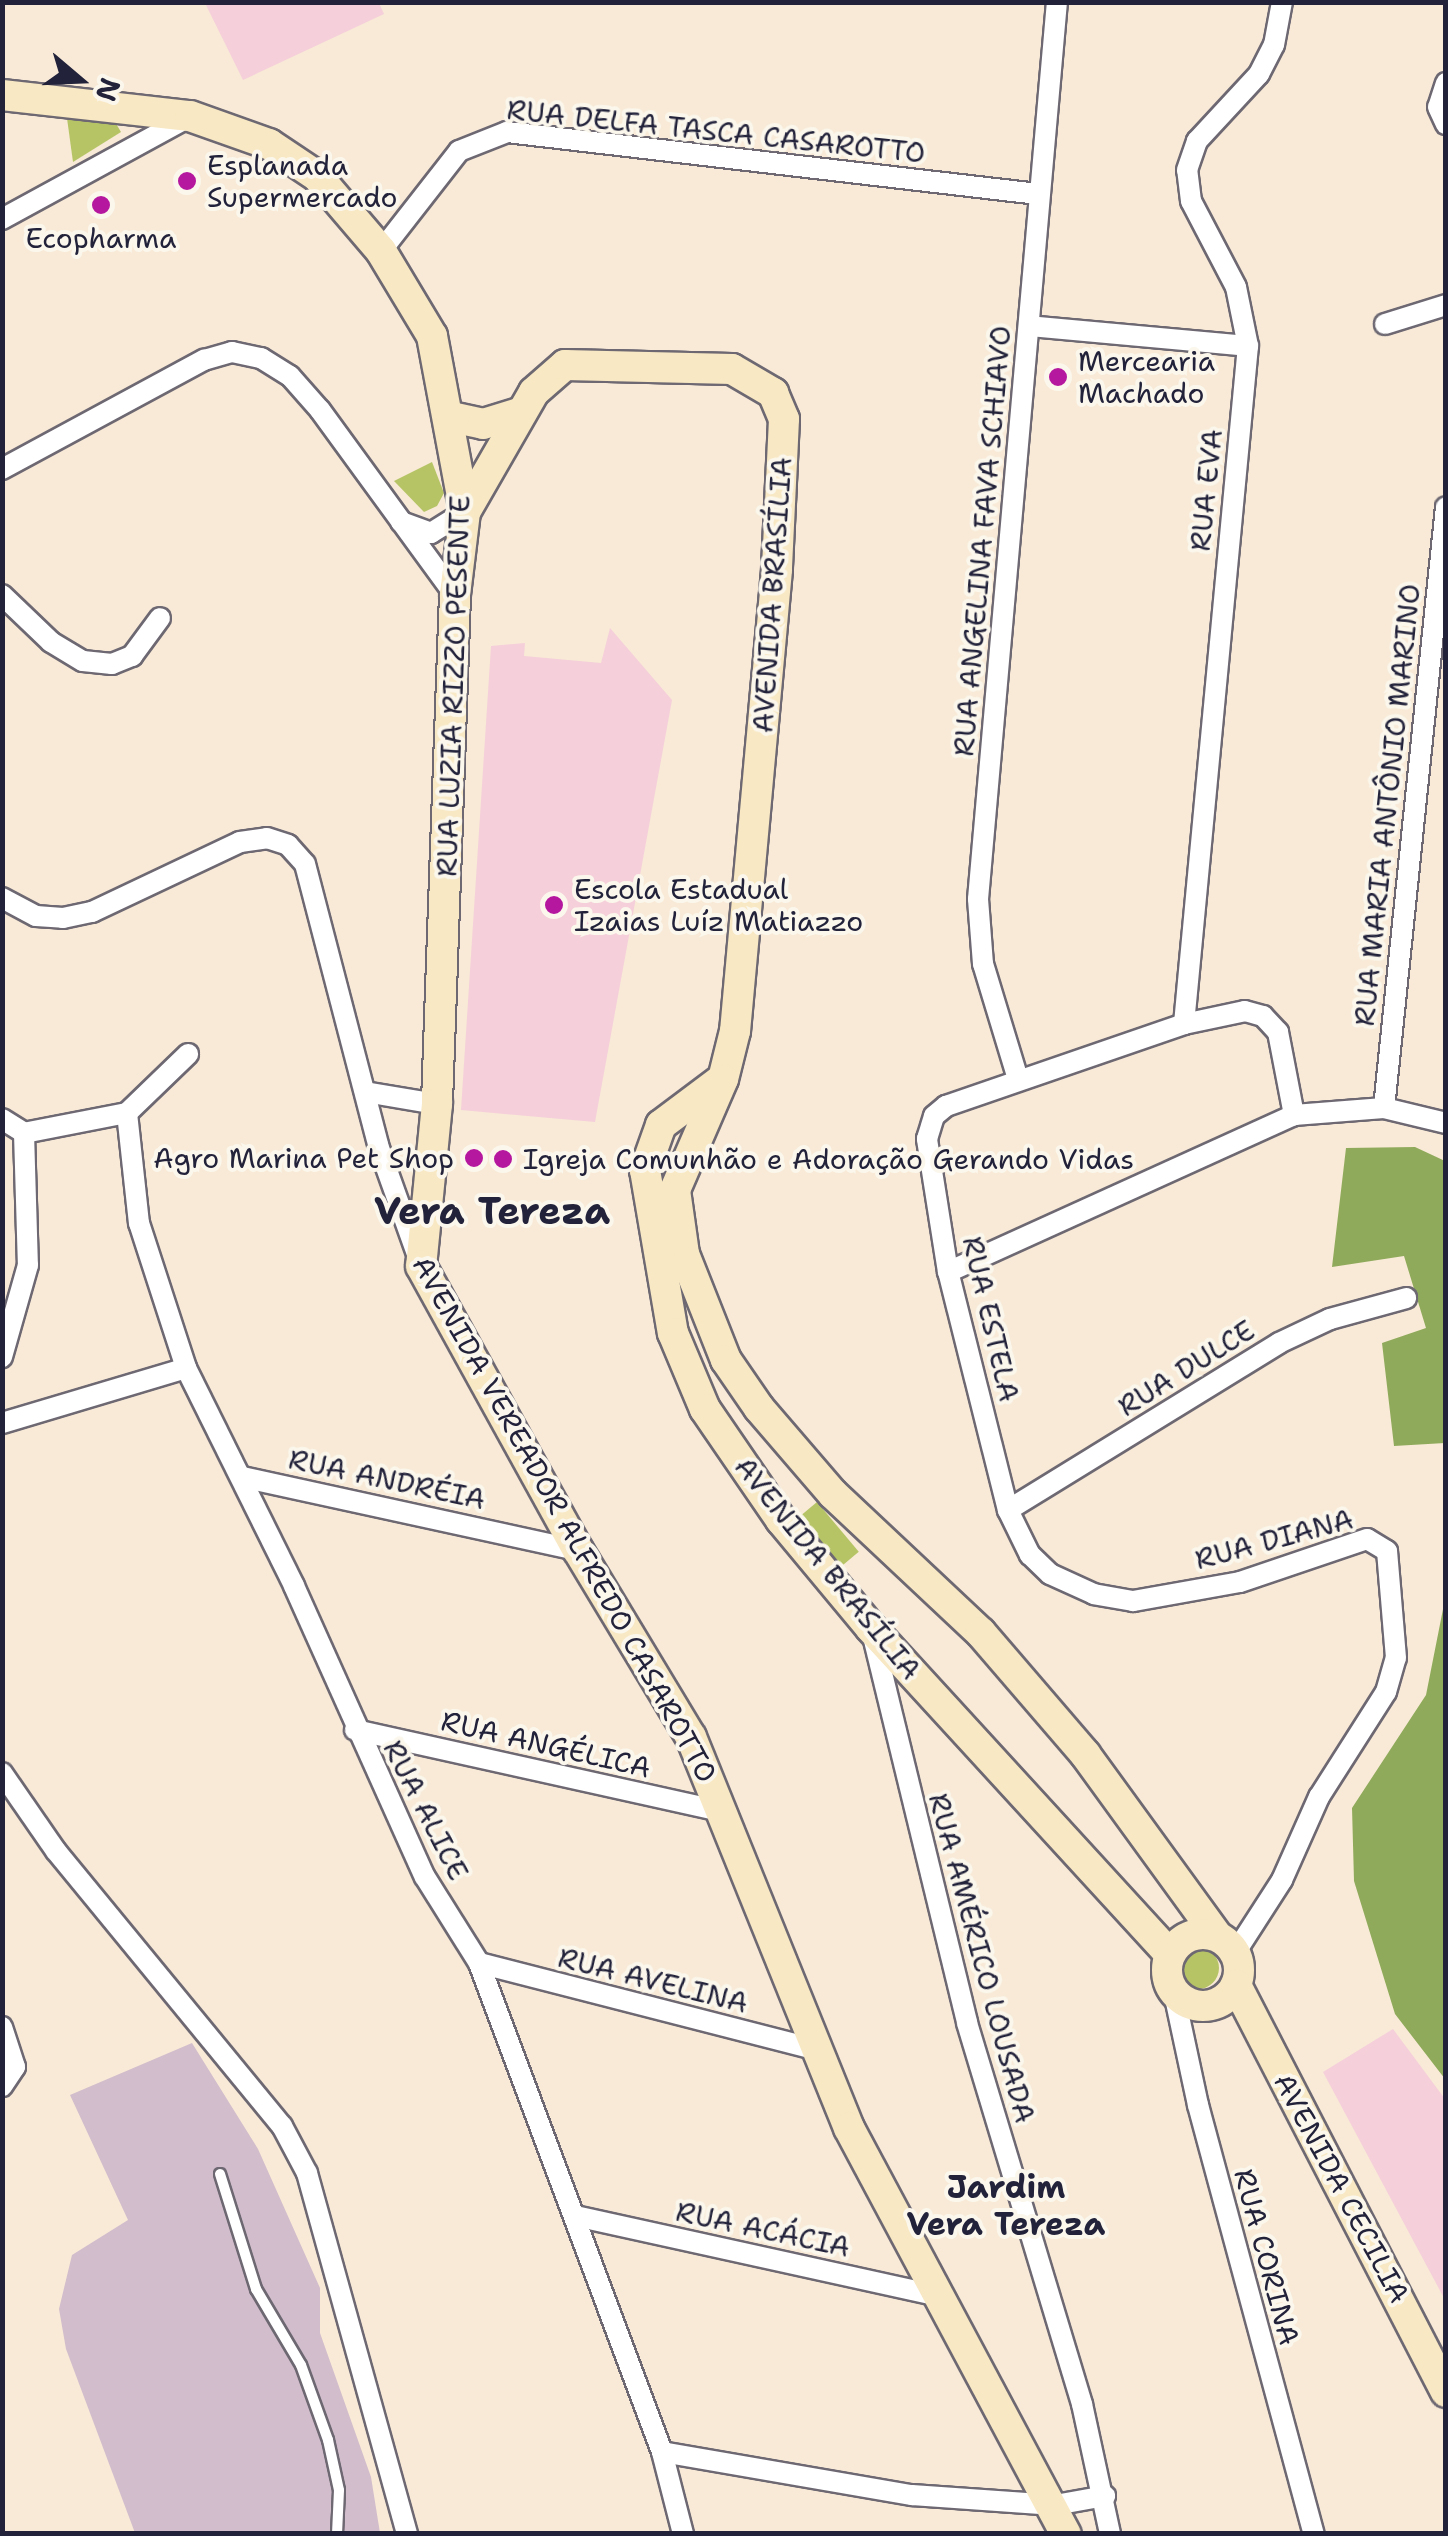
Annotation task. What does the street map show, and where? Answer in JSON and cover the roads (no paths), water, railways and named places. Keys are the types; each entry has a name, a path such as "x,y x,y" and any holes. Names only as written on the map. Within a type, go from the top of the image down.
{"street":[{"name":"RUA ANGELINA FAVA SCHIAVO","path":"1018,1079 984,964 978,899 1057,2"},
{"name":"RUA EVA","path":"1184,1024 1248,346 1236,287 1192,202 1187,170 1197,140 1259,74 1274,46 1282,2"},
{"path":"1446,83 1438,107 1446,124"},
{"name":"RUA LUZIA RIZZO PESENTE","path":"2,94 190,116 269,144 317,176 381,251 432,336 465,512 455,595 437,1104 421,1266"},
{"path":"2,219 190,116"},
{"name":"RUA DELFA TASCA CASAROTTO","path":"381,251 460,150 507,132 1038,194"},
{"path":"1385,324 1446,306"},
{"path":"1028,326 1248,346"},
{"path":"2,469 204,360 232,352 262,358 290,376 455,595"},
{"name":"AVENIDA BRASÍLIA","path":"465,512 520,413 548,376 582,363 732,370 773,393 784,419 735,1031 723,1078 662,1195 673,1333 705,1409 782,1520 870,1626 1170,1954"},
{"path":"450,417 484,424 520,413"},
{"name":"RUA MARIA ANTÔNIO MARINO","path":"1384,1108 1446,507"},
{"path":"399,521 431,533 465,512"},
{"path":"2,595 51,642 83,661 112,664 132,656 160,618"},
{"name":"AVENIDA VEREADOR ALFREDO CASAROTTO","path":"2,898 36,916 64,918 92,912 240,842 267,838 288,845 305,864 364,1092 421,1266 578,1550 684,1724 724,1812 814,2049 882,2195 1060,2519"},
{"path":"1018,1079 1184,1024 1245,1011 1263,1016 1278,1032 1294,1115"},
{"path":"2,1119 24,1133 127,1113 188,1054"},
{"name":"RUA ESTELA","path":"1008,1510 948,1272 927,1140 934,1116 946,1106 1018,1079"},
{"path":"364,1092 437,1104"},
{"path":"948,1272 1294,1115 1384,1108 1446,1124"},
{"name":"RUA ALICE","path":"127,1113 139,1223 186,1368 242,1476 425,1877 479,1963 662,2452 683,2534"},
{"path":"2,1356 28,1265 24,1133"},
{"name":"AVENIDA BRASÍLIA","path":"662,1195 700,1306 759,1408 834,1494 981,1633 1085,1754 1226,1945"},
{"name":"RUA DULCE","path":"1008,1510 1279,1343 1330,1319 1406,1298"},
{"path":"2,1423 186,1368"},
{"name":"RUA ANDRÉIA","path":"242,1476 578,1550"},
{"name":"RUA DIANA","path":"1008,1510 1030,1555 1050,1574 1094,1594 1133,1600 1240,1582 1367,1540 1387,1551 1396,1658 1386,1692 1320,1796 1282,1880 1226,1945"},
{"name":"RUA AMÉRICO LOUSADA","path":"870,1626 966,2023 1104,2496 1110,2534"},
{"name":"RUA ANGÉLICA","path":"355,1730 724,1812"},
{"path":"2,1773 56,1852 282,2126 307,2173 407,2534"},
{"path":"1186,1938 1226,1945 1236,1985 1207,2006 1174,1992 1166,1967 1170,1954 1186,1938"},
{"name":"RUA AVELINA","path":"479,1963 814,2049"},
{"name":"AVENIDA CECILIA","path":"1236,1985 1446,2392"},
{"name":"RUA CORINA","path":"1174,1992 1198,2106 1314,2534"},
{"path":"2,2027 16,2067 3,2086"},
{"name":"RUA ACÁCIA","path":"575,2216 938,2296"},
{"path":"662,2452 1060,2519 1104,2496"}],"lane":[{"path":"220,2174 256,2289 301,2365 328,2440 338,2490 337,2534"}],"place":[{"name":"Esplanada Supermercado","path":"187,181"},
{"name":"Ecopharma","path":"101,205"},
{"name":"Mercearia Machado","path":"1058,377"},
{"name":"Escola Estadual Izaias Luíz Matiazzo","path":"554,905"},
{"name":"Agro Marina Pet Shop","path":"474,1158"},
{"name":"Igreja Comunhão e Adoração Gerando Vidas","path":"503,1159"}],"district":[{"name":"Vera Tereza","path":"492,1211"},
{"name":"Jardim Vera Tereza","path":"1006,2206"}]}
